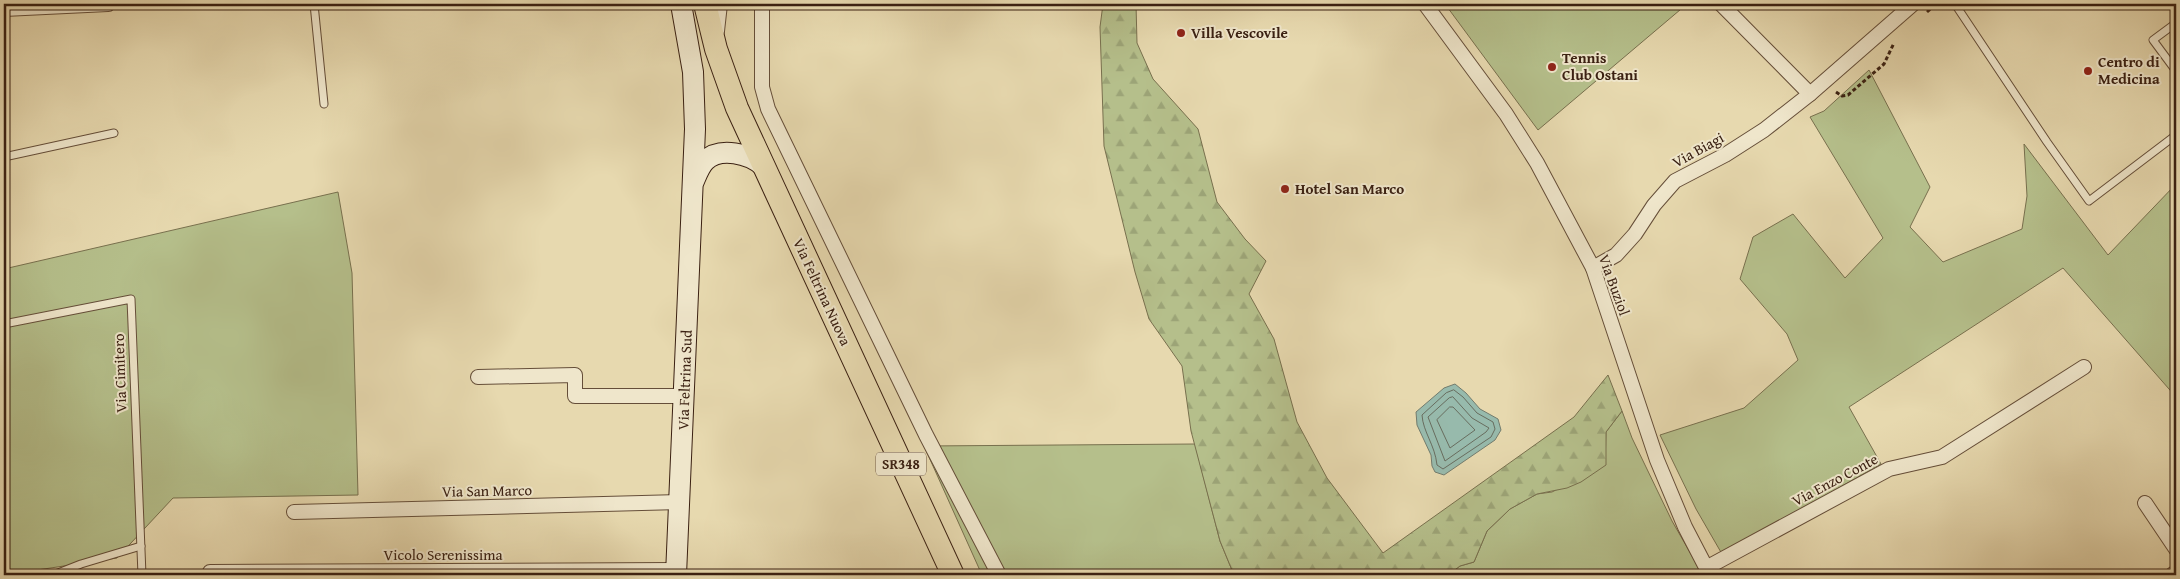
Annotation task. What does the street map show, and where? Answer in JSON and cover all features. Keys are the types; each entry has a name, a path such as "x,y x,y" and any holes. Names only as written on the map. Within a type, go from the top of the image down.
{"main road":[{"name":"Via Feltrina Sud","path":"676,573 695,129 690,50 681,4"},
{"name":"Via Feltrina Nuova","path":"705,4 716,49 734,100 953,575"},
{"name":"Via Feltrina Sud","path":"692,186 704,162 715,155 732,153 745,155 763,166"}],"street":[{"path":"4,8 108,4"},
{"path":"716,49 720,4"},
{"path":"762,4 762,87 768,109 926,435 998,575"},
{"name":"Via Buziol","path":"1425,4 1506,114 1537,164 1593,268 1657,460 1685,527 1708,571"},
{"path":"1721,4 1810,94"},
{"name":"Via Biagi","path":"1593,268 1616,255 1635,234 1654,205 1676,181 1725,155 1757,135 1810,94 1912,4"},
{"name":"Via Enzo Conte","path":"1708,571 1889,469 1942,457 2084,367"},
{"path":"478,377 575,375 575,396 685,396"},
{"name":"Via San Marco","path":"294,512 680,502"},
{"path":"2145,503 2176,549"},
{"name":"Vicolo Serenissima","path":"210,572 676,573"},
{"path":"2172,575 2176,572"}],"lane":[{"path":"314,4 324,104"},
{"path":"1955,4 2047,142 2090,200 2176,135"},
{"path":"2176,23 2153,40 2176,71"},
{"path":"4,157 114,132"},
{"name":"Via Cimitero","path":"4,324 131,299 142,575"},
{"path":"53,575 81,564 141,546"}],"path":[{"path":"1923,15 1936,4"},
{"path":"1825,81 1839,94 1848,95 1884,64 1896,38"}],"green space":[{"path":"1103,4 1136,4 1137,43 1153,79 1198,129 1217,202 1245,239 1266,261 1249,294 1274,339 1297,422 1327,478 1383,553 1574,417 1608,375 1622,411 1606,432 1606,465 1581,482 1567,488 1537,494 1510,509 1487,531 1474,562 1460,566 1448,575 1234,575 1220,541 1191,431 1182,366 1149,319 1135,272 1104,146 1100,27"},
{"name":"Tennis Club Ostani","path":"1445,4 1687,4 1538,130"},
{"path":"1869,70 1930,187 1910,227 1943,262 2022,229 2027,196 2024,144 2108,255 2176,184 2176,397 2063,268 1849,407 1881,464 1722,554 1696,509 1660,435 1744,408 1798,360 1787,334 1740,279 1753,237 1793,214 1845,278 1883,238 1810,117 1824,111"},
{"path":"338,192 352,273 358,495 173,498 117,558 4,575 4,269"},
{"path":"1622,411 1632,438 1672,521 1703,575 1448,575 1460,566 1474,562 1487,531 1510,509 1537,494 1552,492 1605,465 1606,432"},
{"path":"1195,444 1220,541 1234,575 982,575 924,446"}],"water":[{"path":"1455,384 1480,409 1498,419 1501,430 1495,440 1444,475 1435,472 1432,466 1431,455 1417,425 1416,412 1444,388"}],"place":[{"name":"Villa Vescovile","path":"1181,33"},
{"name":"Tennis Club Ostani","path":"1552,67"},
{"name":"Centro di Medicina","path":"2088,71"},
{"name":"Hotel San Marco","path":"1285,189"}]}
